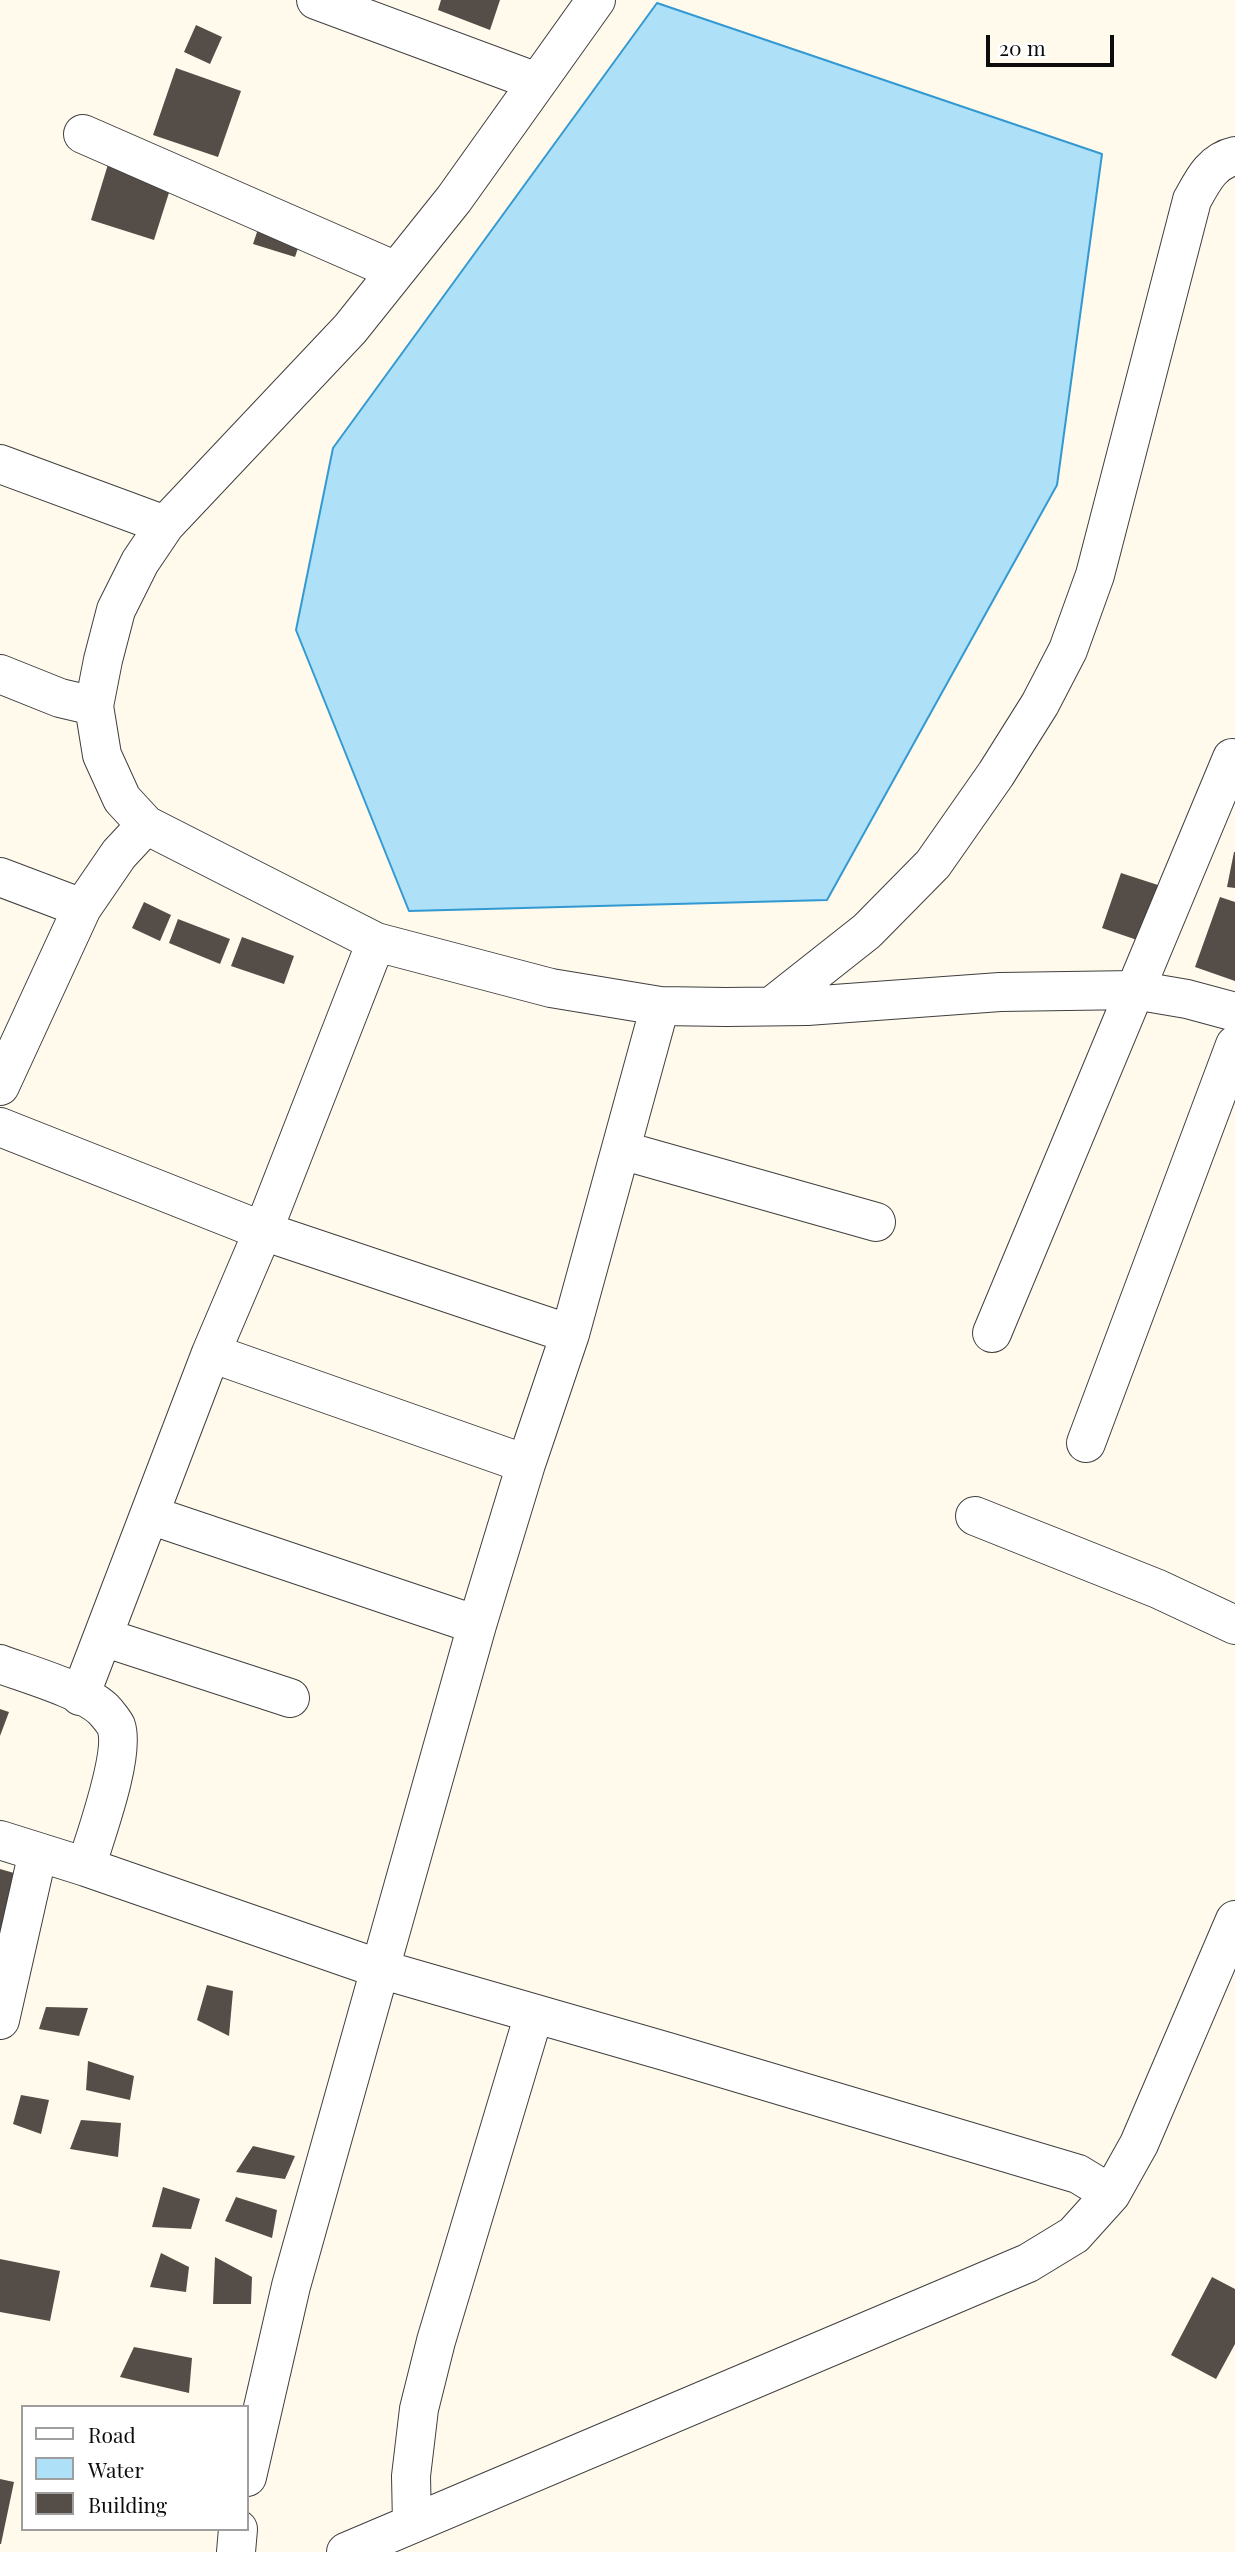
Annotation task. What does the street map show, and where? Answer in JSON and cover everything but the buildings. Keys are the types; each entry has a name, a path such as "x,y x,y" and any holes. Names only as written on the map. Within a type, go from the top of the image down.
{"street":[{"path":"316,0 537,82"},
{"path":"596,0 454,199 350,328 165,525 140,562 116,610 94,706 102,755 122,799 146,825 376,942 551,988 660,1006 772,1006 1000,992 1134,990 1187,999 1235,1012"},
{"path":"83,134 396,271"},
{"path":"772,1006 867,931 933,864 996,774 1040,704 1068,649 1095,575 1192,200 1205,175 1224,159 1235,156"},
{"path":"0,464 165,525"},
{"path":"0,674 60,698 94,706"},
{"path":"992,1334 1232,758"},
{"path":"0,1086 82,908 119,854 146,825"},
{"path":"0,877 82,908"},
{"path":"80,1696 211,1353 263,1231 376,942"},
{"path":"248,2473 291,2286 380,1969 477,1625 526,1464 570,1334 660,1006"},
{"path":"1086,1443 1235,1045"},
{"path":"0,1127 263,1231 570,1334"},
{"path":"621,1150 876,1222"},
{"path":"211,1353 526,1464"},
{"path":"149,1515 477,1625"},
{"path":"975,1516 1158,1589 1235,1625"},
{"path":"103,1637 290,1698"},
{"path":"0,1664 80,1696 103,1709 116,1727 117,1753 111,1786 86,1867"},
{"path":"0,1840 380,1969 1078,2174 1111,2194"},
{"path":"0,2020 38,1852"},
{"path":"346,2552 1028,2263 1074,2235 1111,2194 1139,2144 1235,1920"},
{"path":"412,2524 411,2476 419,2409 436,2341 534,2014"},
{"path":"236,2552 237,2531"}],"water":[{"path":"657,3 1102,154 1057,485 827,900 409,911 296,630 333,448"}]}
